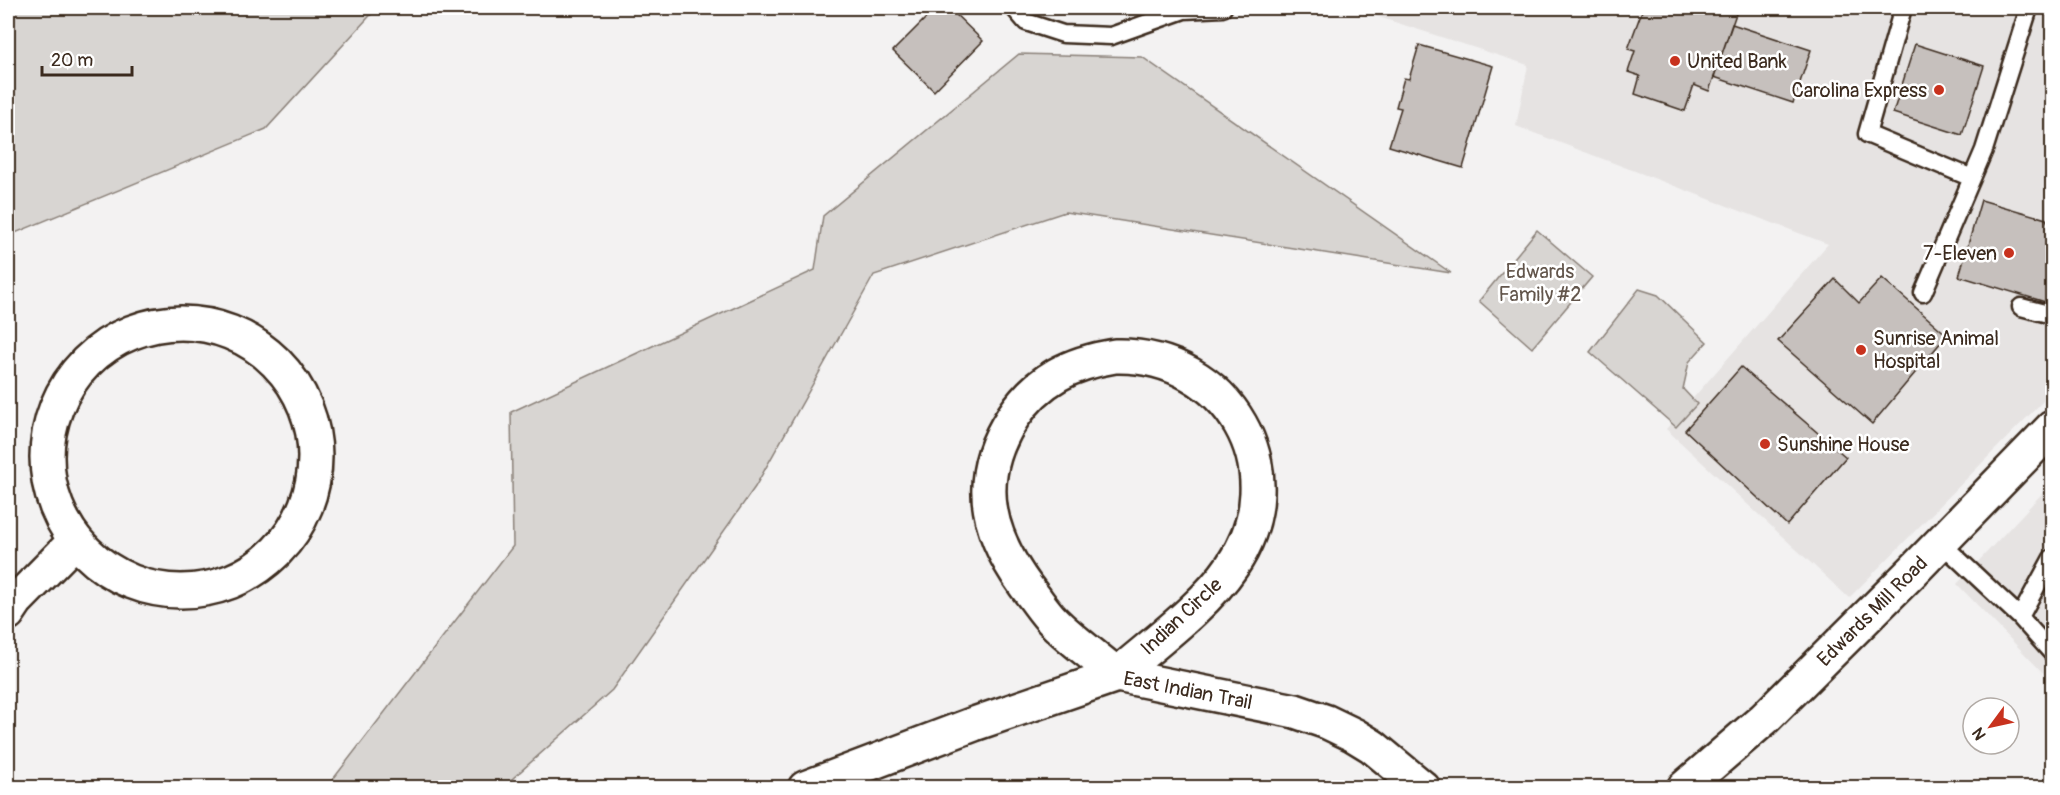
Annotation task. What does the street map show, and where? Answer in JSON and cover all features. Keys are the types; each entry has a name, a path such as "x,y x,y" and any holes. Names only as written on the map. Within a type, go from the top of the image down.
{"street":[{"path":"182,323 212,326 240,336 266,353 287,374 303,400 312,428 315,458 312,489 302,517 286,542 264,563 239,579 211,589 181,592 151,588 122,578 97,562 76,540 60,515 50,486 47,456 50,426 60,398 76,373 98,351 124,335 152,326 182,323"},
{"name":"Indian Circle","path":"1131,356 1168,363 1183,369 1209,386 1224,401 1239,422 1250,445 1256,470 1257,496 1248,537 1233,565 1211,593 1117,675 1053,621 1023,583 1009,561 991,520 988,484 994,454 1007,426 1018,408 1036,389 1047,380 1079,364 1092,360 1131,356"},
{"name":"Edwards Mill Road","path":"1684,788 1764,719 2048,439"},
{"path":"8,613 16,601 76,540"},
{"name":"East Indian Trail","path":"805,788 974,724 1117,675 1295,711 1327,722 1372,746 1423,788"}],"lane":[{"path":"1014,8 1026,22 1063,33 1110,36 1184,10 1223,8"},
{"path":"1903,8 1867,134 1972,178"},
{"path":"1923,293 1984,150 2029,8"},
{"path":"2021,307 2052,315"},
{"path":"1941,543 2020,617 2052,653"},
{"path":"2020,617 2052,558"}],"shaded area":[{"path":"1351,8 2052,8 2052,392 1849,598 1666,429 1828,244 1516,126 1528,65"},
{"path":"2052,483 2052,682 1957,584"}],"green space":[{"path":"8,8 377,8 266,129 8,236"},
{"path":"1019,54 1142,57 1451,273 1065,212 874,275 755,487 612,690 503,787 327,787 513,546 511,412 815,270 823,216"},
{"name":"Edwards Family #2","path":"1537,230 1592,277 1532,348 1479,301"},
{"path":"1639,289 1658,295 1707,342 1689,362 1683,389 1697,404 1676,427 1590,352"}],"building":[{"path":"936,8 949,8 983,41 934,91 893,51"},
{"name":"United Bank","path":"1643,8 1738,8 1709,91 1694,85 1685,111 1635,94 1640,76 1628,72 1635,51 1628,49"},
{"path":"1732,24 1811,50 1793,103 1714,77"},
{"name":"Carolina Express","path":"1915,44 1984,66 1962,135 1893,113"},
{"path":"1419,45 1493,66 1463,168 1389,146 1401,108 1396,107 1404,78 1409,79"},
{"name":"7-Eleven","path":"1981,200 2046,219 2052,230 2052,304 1959,276"},
{"name":"Sunrise Animal Hospital","path":"1882,278 1947,335 1872,424 1778,341 1835,279 1859,303"},
{"name":"Sunshine House","path":"1741,367 1846,457 1787,525 1685,430"}],"place":[{"name":"United Bank","path":"1675,61"},
{"name":"Carolina Express","path":"1939,90"},
{"name":"7-Eleven","path":"2009,253"},
{"name":"Sunrise Animal Hospital","path":"1861,350"},
{"name":"Sunshine House","path":"1765,444"}]}
